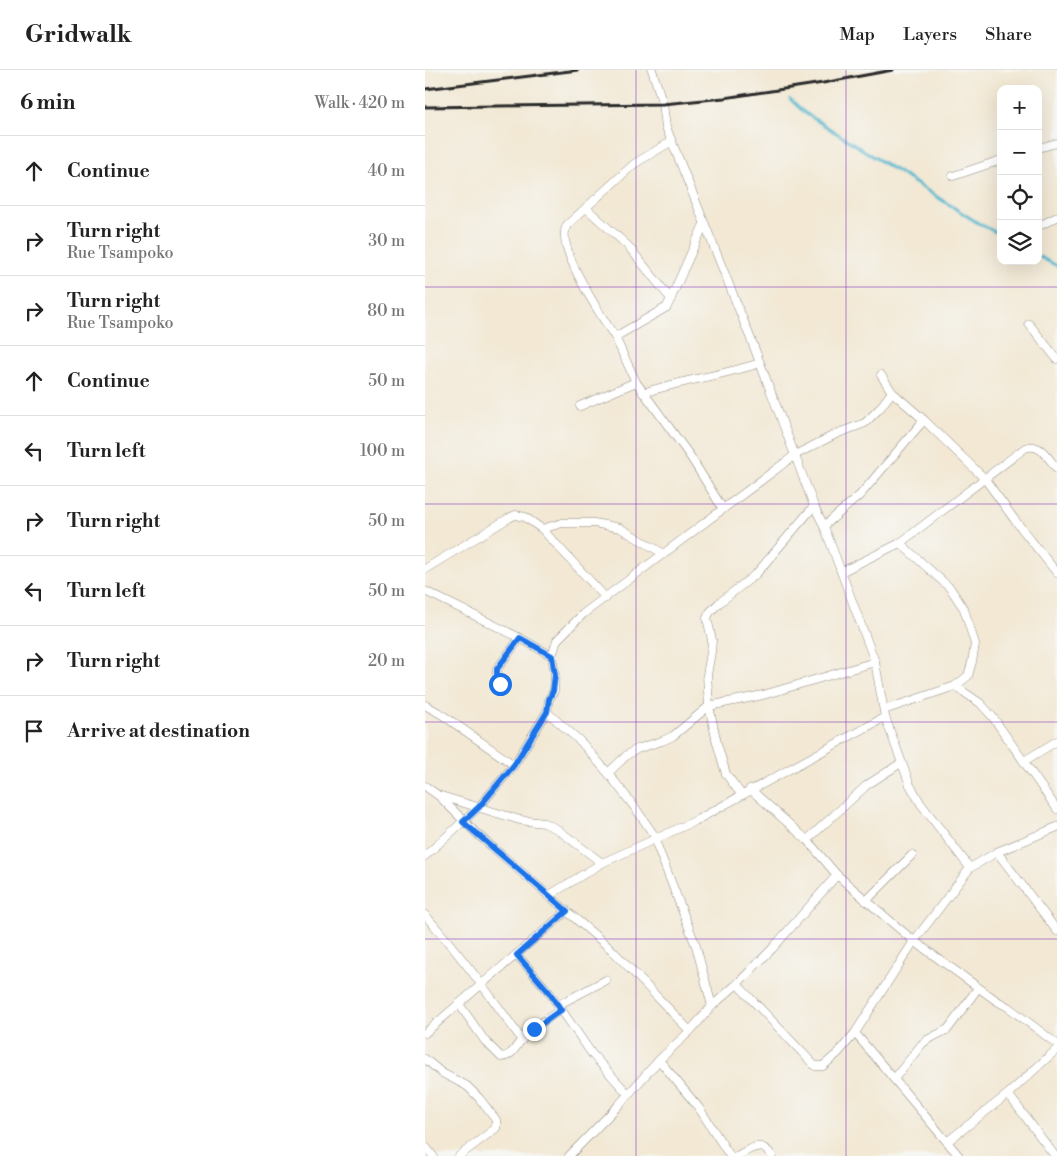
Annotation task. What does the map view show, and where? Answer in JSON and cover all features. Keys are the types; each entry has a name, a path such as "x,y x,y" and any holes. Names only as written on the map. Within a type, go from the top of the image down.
{"street":[{"path":"652,70 672,141 760,363 814,506 824,526 875,662 884,713 901,763 910,785 921,804 970,868"},
{"path":"672,141 634,164 567,225 564,229 565,247 583,285 615,337 636,382 690,456 723,509"},
{"path":"1042,147 1057,143"},
{"path":"953,176 997,161"},
{"path":"586,208 628,246 671,299"},
{"path":"1042,225 1057,217"},
{"path":"615,337 667,307 704,224"},
{"path":"1029,324 1057,359"},
{"path":"643,392 681,381 706,378 760,363"},
{"path":"881,375 892,392 925,420 985,480 1057,573"},
{"path":"580,406 636,382"},
{"path":"425,856 479,807 514,765 547,712 555,675 552,656 557,640 567,629 583,614 795,455 836,434 865,423 892,392"},
{"path":"824,526 860,495 925,420"},
{"path":"841,572 900,543 985,480 1019,451 1031,445 1042,451 1057,469"},
{"path":"741,794 726,774 709,706 707,674 712,640 707,618 710,612 756,574 814,506"},
{"path":"425,569 515,515 525,517 542,529 606,598"},
{"path":"542,529 562,523 612,526 634,535 664,554"},
{"path":"548,896 603,863 695,821 884,713 955,686 967,676 975,644 964,610 950,588 900,543"},
{"path":"425,591 552,656"},
{"path":"500,684 497,669 520,638"},
{"path":"608,773 627,755 637,749 673,736 709,706 763,695 875,662"},
{"path":"955,686 980,703 1007,736 1057,809"},
{"path":"425,705 514,765"},
{"path":"547,712 581,742 608,773 636,808 656,838 658,848 696,946 712,1006"},
{"path":"1024,761 1057,741"},
{"path":"807,840 867,785 901,763"},
{"path":"425,786 439,796 463,822 612,950 689,1031"},
{"path":"750,789 807,840 837,875 914,941 978,988 1009,1007 1057,1044"},
{"path":"439,796 520,820 544,823 557,829 603,863"},
{"path":"737,984 817,1067 823,1066 855,1034 914,941 970,868 997,852 1057,828"},
{"path":"997,852 1057,931"},
{"path":"866,900 912,855"},
{"path":"569,1156 659,1060 772,949 837,875"},
{"path":"425,1033 567,911"},
{"path":"425,915 483,984 522,1040"},
{"path":"517,955 549,992 592,1054 628,1094"},
{"path":"459,1004 485,1041 498,1055 505,1057 559,1007 606,980"},
{"path":"894,1079 922,1044 948,1029 978,988"},
{"path":"855,1034 959,1156"},
{"path":"948,1141 1008,1094 1057,1049"},
{"path":"425,1059 442,1073 467,1086 496,1120 496,1128 459,1156"},
{"path":"659,1060 699,1108 730,1156"},
{"path":"1008,1094 1055,1156"},
{"path":"425,1146 433,1156"},
{"path":"737,1156 759,1146 764,1147 773,1156"}],"waterway":[{"path":"790,99 805,113 978,223 997,233"},
{"path":"1042,258 1057,266"}],"railway":[{"path":"425,89 578,70"},
{"path":"425,107 663,104 724,98 893,70"}],"route":[{"path":"500,684 497,669 520,638 552,656 555,675 547,712 514,765 479,807 463,822 567,911 517,955 549,992 561,1010 534,1029"}]}
